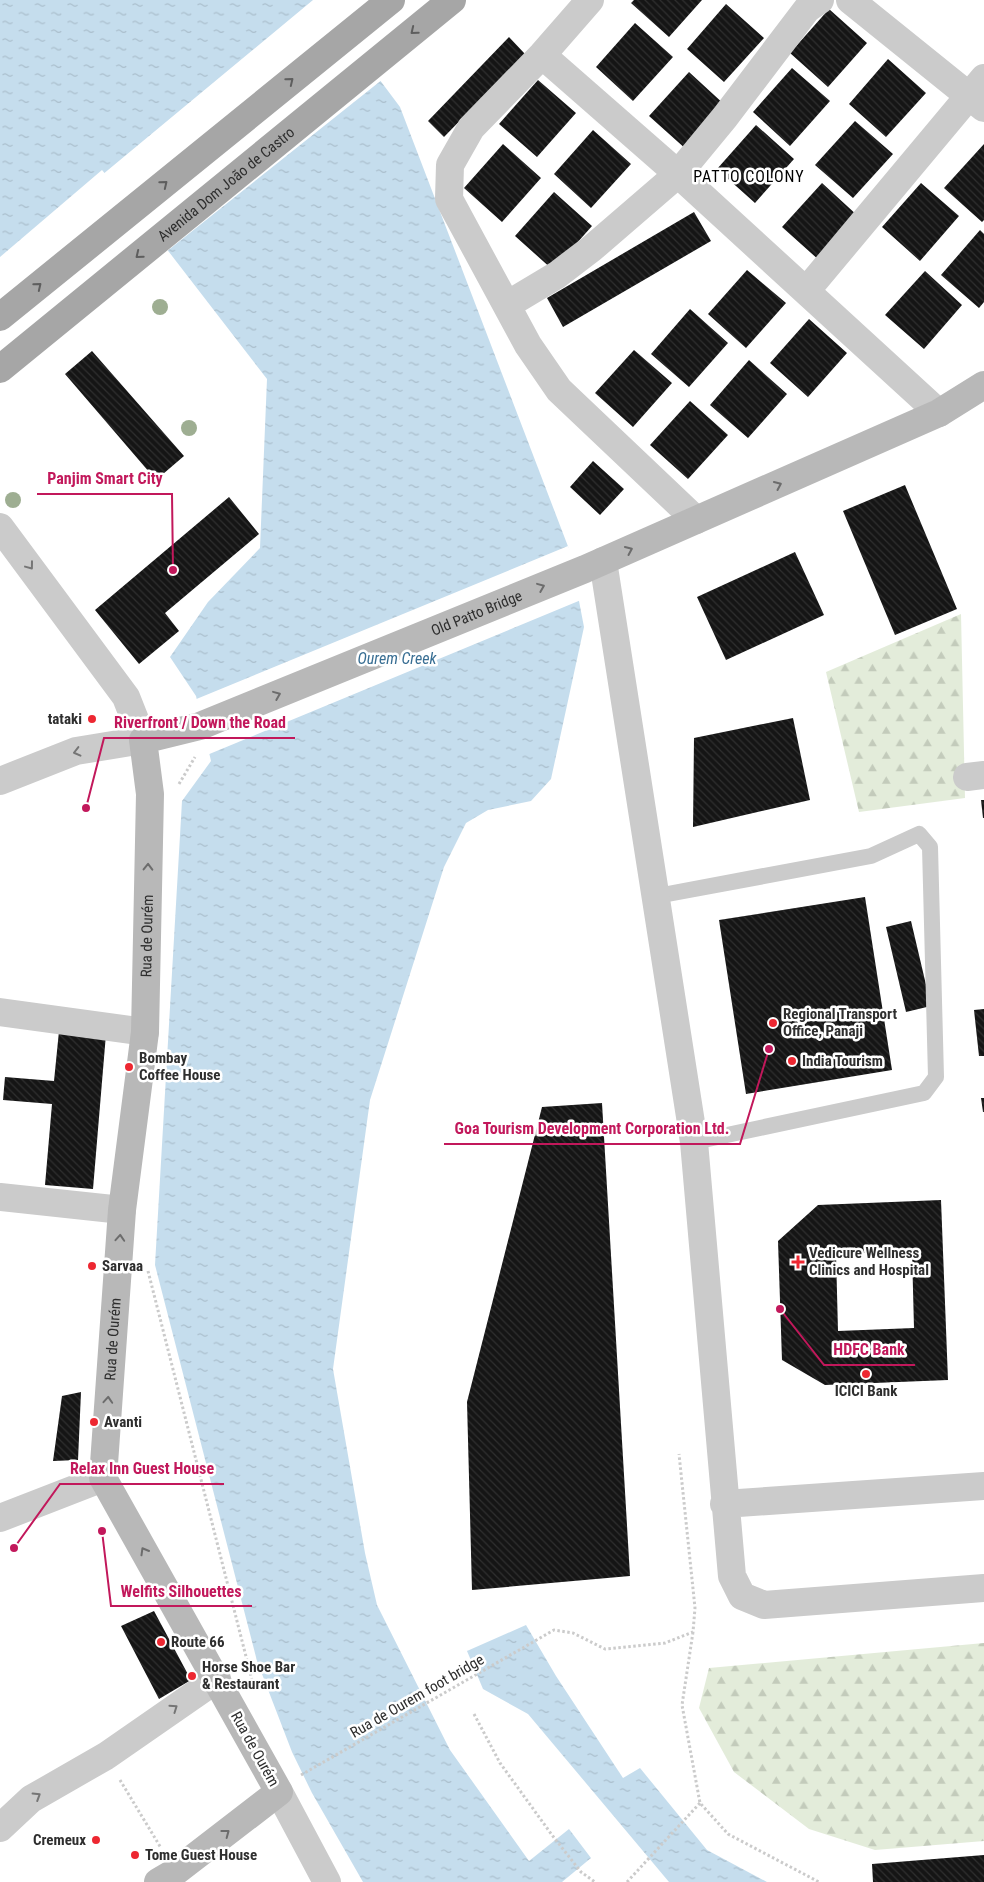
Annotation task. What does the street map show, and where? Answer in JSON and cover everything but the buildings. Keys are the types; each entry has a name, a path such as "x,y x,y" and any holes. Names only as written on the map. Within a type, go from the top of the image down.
{"main road":[{"path":"0,317 390,0"},
{"name":"Avenida Dom João de Castro","path":"0,369 452,0"},
{"name":"Old Patto Bridge","path":"142,740 200,726 594,565 939,413 984,385"},
{"name":"Rua de Ourém","path":"142,740 150,794 145,1032 122,1210 103,1478 217,1678 279,1792"},
{"path":"167,1877 279,1792"}],"street":[{"path":"590,0 542,55 471,128 450,165 449,199 528,345 560,390 696,520"},
{"path":"508,305 557,275 591,249 678,174 725,117 807,8 820,0"},
{"path":"806,290 980,94 850,0"},
{"path":"542,55 678,174 939,413"},
{"path":"0,527 126,697 142,740 76,751 0,780"},
{"path":"594,565 657,896 694,1142 724,1504 732,1576 742,1596 764,1605 984,1588"},
{"path":"0,1012 145,1032"},
{"path":"0,1197 122,1210"},
{"path":"0,1518 103,1478"},
{"path":"724,1504 984,1486"},
{"path":"0,1828 31,1800 106,1756 217,1678"},
{"name":"Rua de Ourém","path":"279,1792 327,1882"}],"lane":[{"path":"657,896 871,856 919,834 930,847 936,1077 924,1093 694,1142"}],"path":[{"path":"178,786 181,777 197,755"},
{"path":"147,1266 255,1692"},
{"path":"679,1454 695,1608 682,1705 700,1803 728,1834 819,1882"},
{"name":"Rua de Ourem foot bridge","path":"301,1775 554,1630 573,1633 605,1649 666,1643 693,1632"},
{"path":"474,1714 500,1763 581,1872 595,1882"},
{"path":"106,1756 167,1877"},
{"path":"627,1882 700,1803"}],"green space":[{"path":"961,614 965,798 859,812 826,672"},
{"path":"984,1643 984,1841 875,1850 809,1829 734,1772 699,1708 709,1668"}],"water":[{"name":"Ourem Creek","path":"0,0 320,0 400,107 569,549 584,627 551,779 531,801 488,810 466,823 444,867 370,1100 333,1369 365,1553 377,1605 450,1750 529,1861 569,1829 591,1858 562,1882 363,1882 312,1793 292,1752 257,1661 155,1265 182,801 211,761 196,696 170,657 208,602 260,548 267,379 169,252 102,170 0,257"},
{"path":"526,1625 556,1676 623,1778 640,1768 707,1850 767,1882 669,1882 528,1714 483,1689 467,1651"}],"pier":[{"path":"313,0 323,0 383,79 166,252 102,175"},
{"path":"568,546 573,557 581,600 207,755 194,700"}],"place":[{"name":"Panjim Smart City","path":"173,570"},
{"name":"tataki","path":"92,719"},
{"name":"Riverfront / Down the Road","path":"86,808"},
{"name":"Regional Transport Office, Panaji","path":"773,1023"},
{"name":"Goa Tourism Development Corporation Ltd.","path":"769,1049"},
{"name":"India Tourism","path":"792,1061"},
{"name":"Bombay Coffee House","path":"129,1067"},
{"name":"Vedicure Wellness Clinics and Hospital","path":"798,1262"},
{"name":"Sarvaa","path":"92,1266"},
{"name":"HDFC Bank","path":"780,1309"},
{"name":"ICICI Bank","path":"866,1374"},
{"name":"Avanti","path":"94,1422"},
{"name":"Welfits Silhouettes","path":"102,1531"},
{"name":"Relax Inn Guest House","path":"14,1548"},
{"name":"Route 66","path":"161,1642"},
{"name":"Horse Shoe Bar & Restaurant","path":"192,1676"},
{"name":"Cremeux","path":"96,1840"},
{"name":"Tome Guest House","path":"135,1855"}],"district":[{"name":"PATTO COLONY","path":"749,176"}]}
